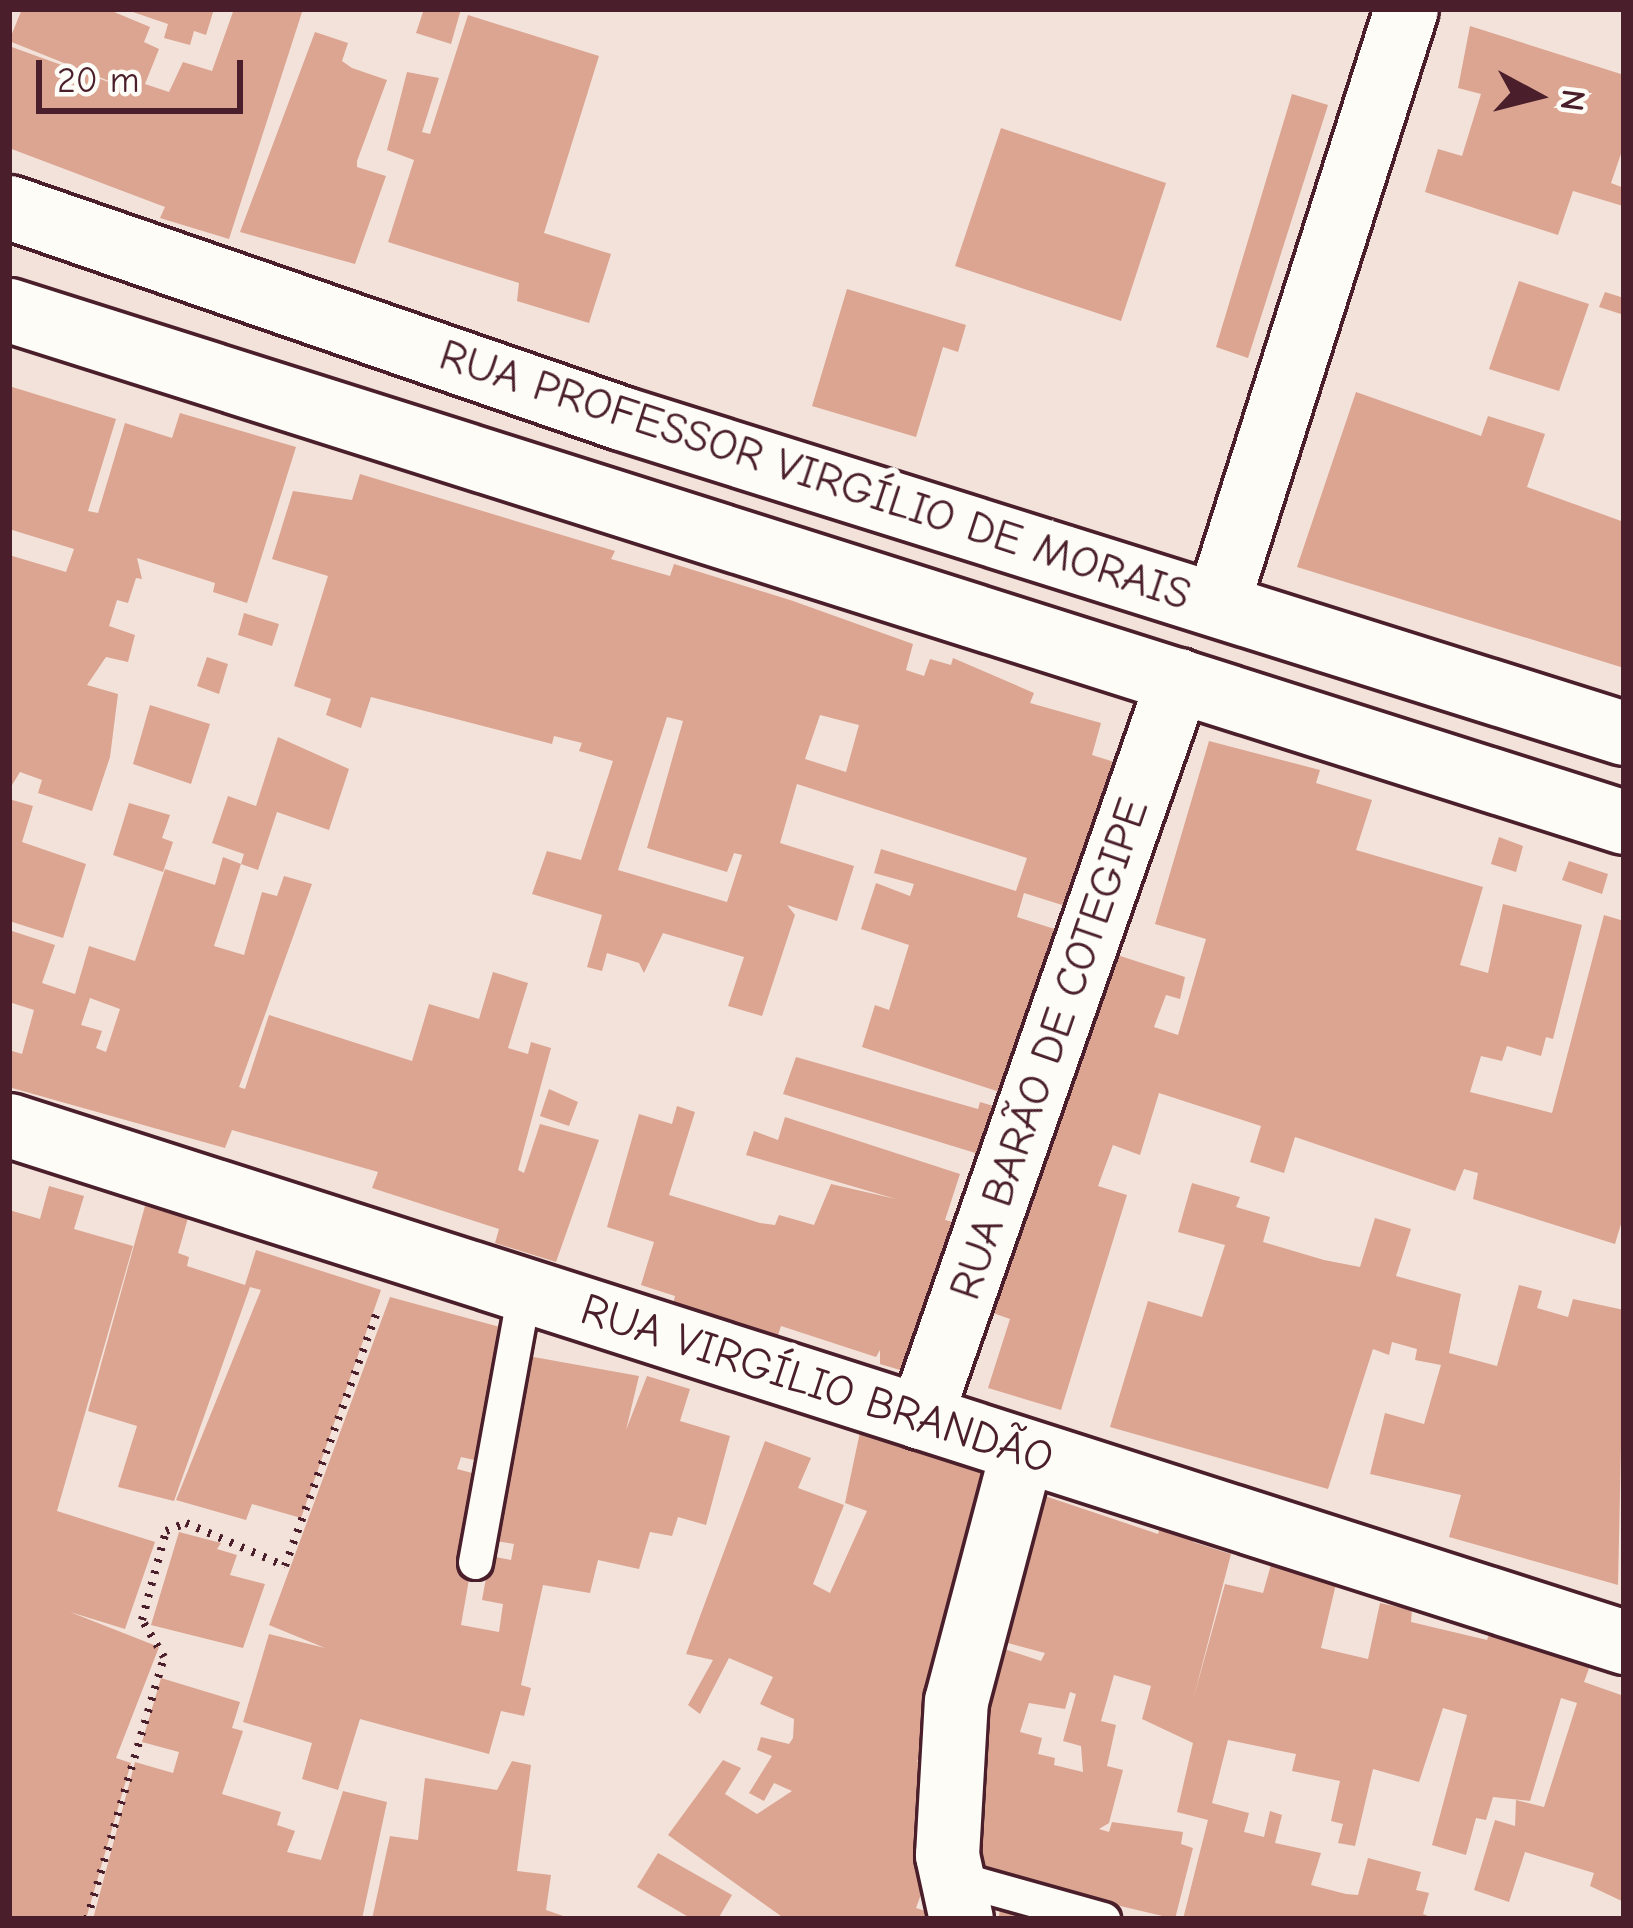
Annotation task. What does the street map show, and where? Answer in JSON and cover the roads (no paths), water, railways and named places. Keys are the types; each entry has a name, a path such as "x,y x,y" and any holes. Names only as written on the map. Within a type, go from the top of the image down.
{"street":[{"path":"1217,604 1406,9"},
{"name":"RUA PROFESSOR VIRGÍLIO DE MORAIS","path":"9,207 621,418 1624,733"},
{"name":"RUA PROFESSOR VIRGÍLIO DE MORAIS","path":"9,310 1624,822"},
{"path":"590,496 621,418"},
{"path":"1429,758 1444,676"},
{"name":"RUA BARÃO DE COTEGIPE","path":"920,1417 1178,680"},
{"name":"RUA VIRGÍLIO BRANDÃO","path":"9,1125 1624,1642"},
{"path":"959,1898 947,1855 946,1780 956,1701 1022,1452"}],"lane":[{"path":"476,1562 525,1288"},
{"path":"959,1898 1103,1919"}]}
